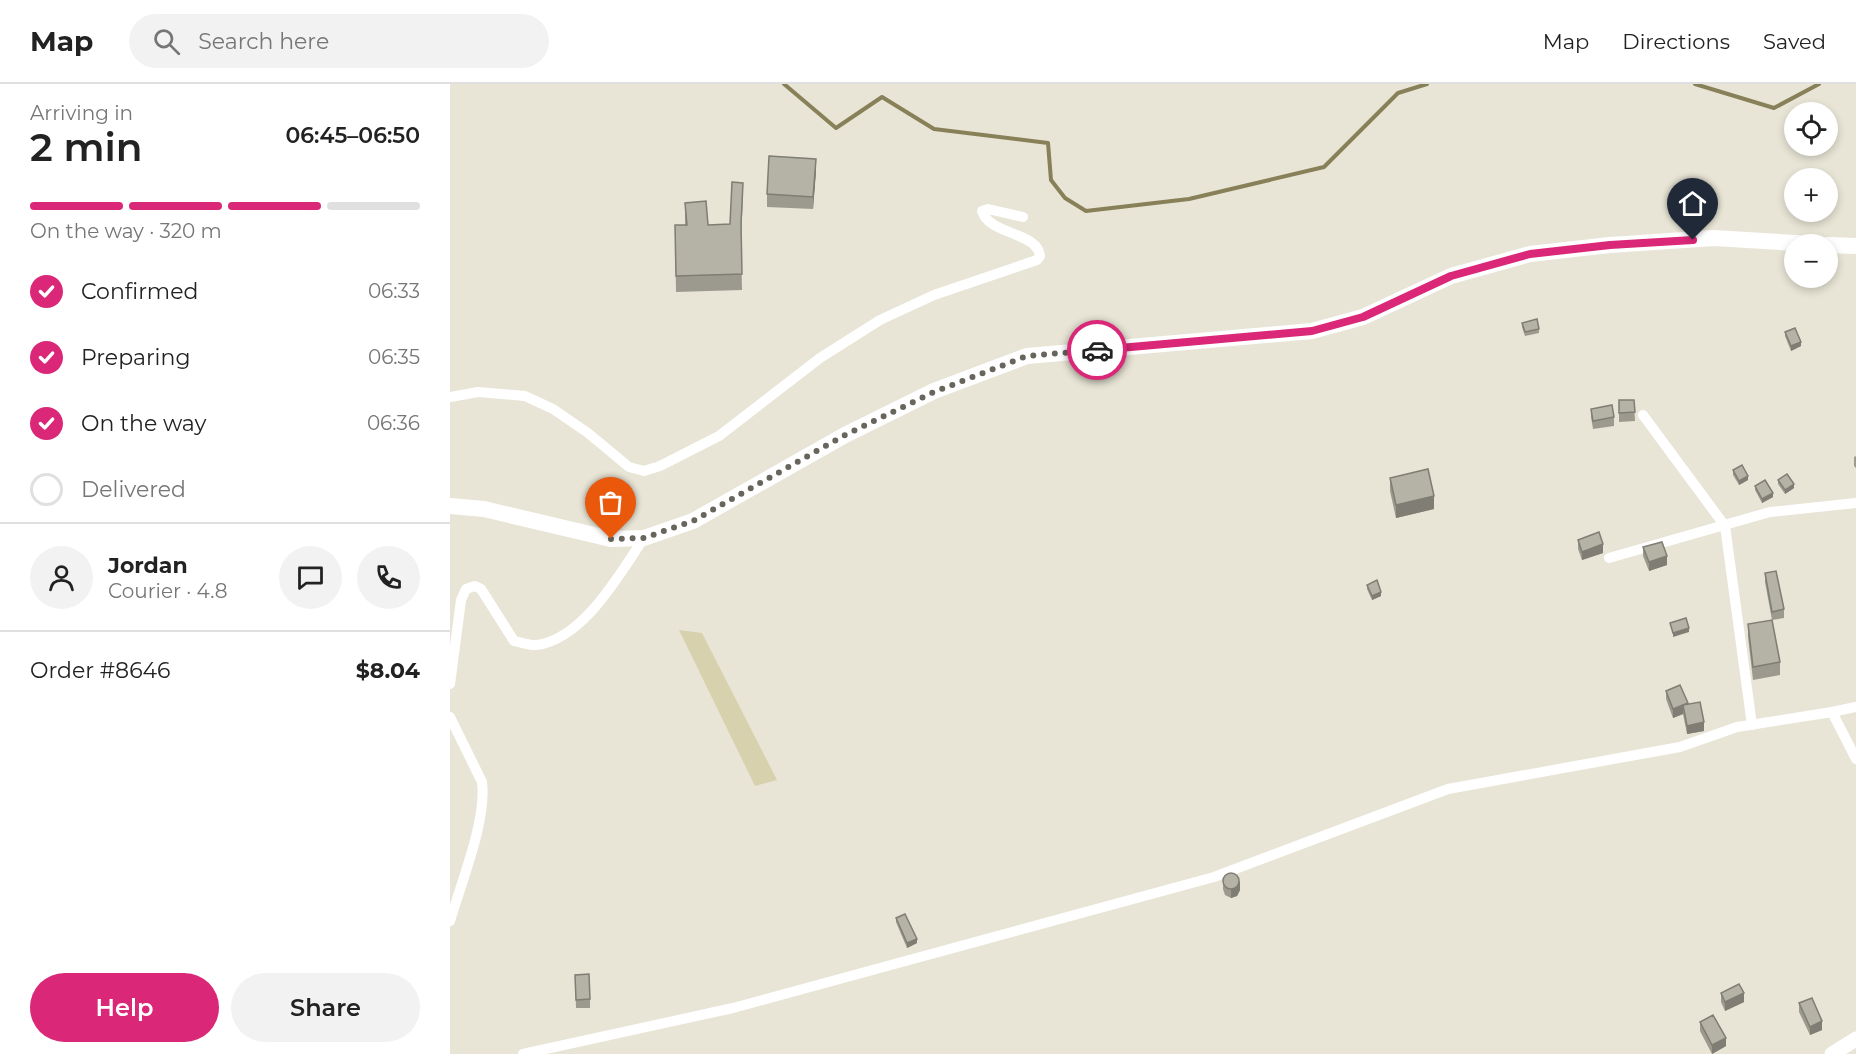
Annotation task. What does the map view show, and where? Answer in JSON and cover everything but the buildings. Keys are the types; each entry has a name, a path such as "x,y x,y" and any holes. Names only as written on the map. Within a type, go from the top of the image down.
{"main road":[{"path":"450,507 484,509 611,539 644,538 693,521 845,435 934,392 1027,356 1312,331 1363,317 1451,276 1530,254 1610,245 1714,238 1784,242"},
{"path":"1838,245 1856,246"}],"street":[{"path":"450,397 478,392 525,396 553,409 588,433 629,467 644,471 660,466 719,436 820,358 880,320 934,295 1037,260 1040,256 1037,248 1021,237 993,225 986,220 982,211 988,209 1023,217"},
{"path":"1643,415 1725,526 1752,725"},
{"path":"1609,558 1770,512 1856,503"},
{"path":"450,684 460,600 466,589 475,586 481,589 514,641 535,646 557,639 578,625 608,592 644,538"},
{"path":"523,1054 733,1008 1214,877 1448,789 1680,747 1737,728 1856,706"},
{"path":"1832,712 1856,759"},
{"path":"450,717 482,782 483,792 482,813 450,921"},
{"path":"1832,1054 1856,1039"}],"shaded area":[{"path":"679,630 702,633 777,780 755,786"}],"waterway":[{"path":"784,84 836,128 882,97 934,129 1048,143 1051,180 1065,198 1086,211 1189,199 1324,167 1398,93 1427,84"},
{"path":"1695,84 1774,108 1819,84"}],"way so far":[{"path":"611,539 644,538 693,521 845,435 934,392 1027,356 1097,350"}],"route":[{"path":"1097,350 1312,331 1363,317 1451,276 1530,254 1610,245 1693,240"}]}
